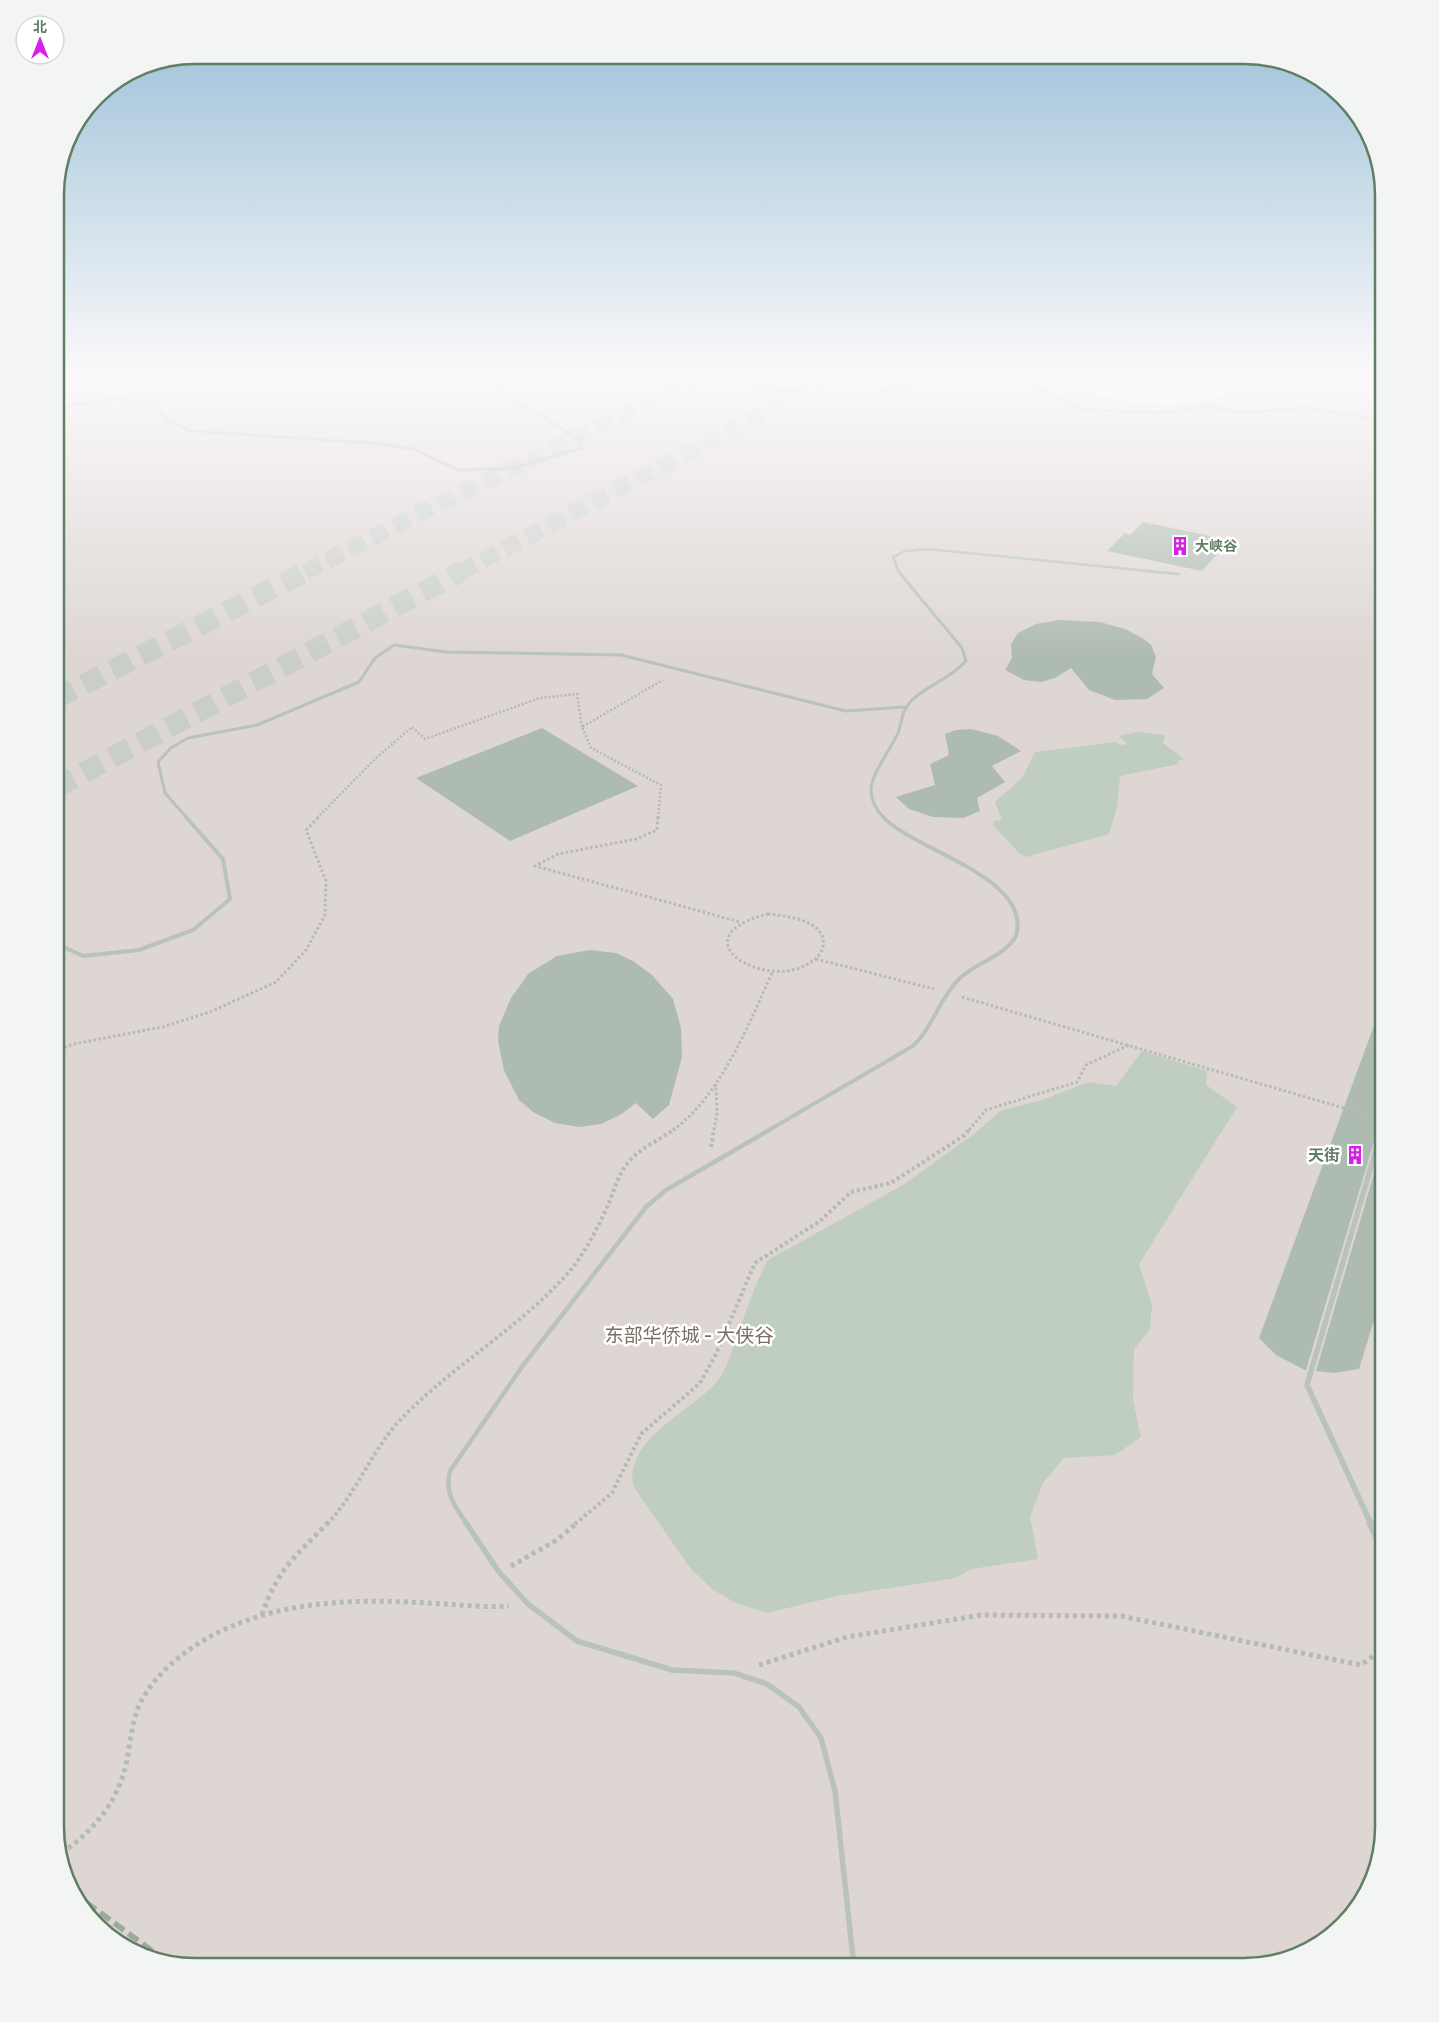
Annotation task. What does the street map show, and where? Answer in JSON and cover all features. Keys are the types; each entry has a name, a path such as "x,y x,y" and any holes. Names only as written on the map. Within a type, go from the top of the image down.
{"street":[{"path":"1375,1153 1307,1386 1375,1533"}],"lane":[{"path":"64,948 83,956 140,950 193,930 230,899 223,859 165,793 158,762 171,748 188,738 257,725 358,682 374,658 394,645 446,652 621,656 846,711 905,707 951,676 966,661 962,648 898,572 893,562 893,557 897,554 920,549 950,550 1178,574"},
{"path":"853,1958 835,1791 821,1738 799,1708 767,1684 734,1673 672,1670 578,1640 528,1604 499,1572 450,1499 447,1482 450,1470 524,1364 646,1206 666,1190 913,1046 924,1038 947,992 960,977 1005,950 1016,938 1018,924 1015,909 1003,891 989,878 910,838 888,824 877,812 872,800 871,788 898,732 905,707"}],"path":[{"path":"582,726 682,670"},
{"path":"64,1048 74,1044 162,1027 186,1020 210,1012 276,982 306,950 325,915 326,881 306,830 376,758 412,727 425,739 540,698 578,694 582,726 591,748 661,785 657,830 636,839 558,854 535,866 740,922"},
{"path":"768,914 798,918 819,931 823,941 822,950 816,958 790,970 773,971 757,969 743,964 730,952 727,938 731,930 740,922 768,914"},
{"path":"816,958 947,992 1374,1117"},
{"path":"262,1615 268,1596 280,1573 345,1504 375,1454 400,1420 431,1389 536,1304 567,1274 590,1242 617,1180 627,1163 644,1148 668,1135 686,1119 716,1083 734,1054 773,971"},
{"path":"499,1572 557,1540 612,1493 641,1434 700,1383 715,1356 755,1263 820,1222 851,1192 891,1183 965,1135 986,1110 1077,1082 1086,1065 1129,1045"},
{"path":"708,1165 717,1114 716,1083"},
{"path":"66,1850 79,1842 106,1813 120,1784 136,1713 153,1684 181,1654 218,1632 262,1615 308,1604 353,1600 404,1600 495,1607 528,1604"},
{"path":"734,1673 847,1637 981,1615 1121,1616 1360,1665 1375,1654"}],"green space":[{"name":"东部华侨城 - 大侠谷","path":"64,470 1375,470 1375,1827 1371,1861 1365,1877 1358,1893 1337,1920 1310,1941 1294,1948 1278,1954 1244,1958 186,1958 169,1956 129,1941 102,1920 81,1893 68,1861 65,1844"}],"shaded area":[{"path":"1138,732 1165,735 1163,743 1184,759 1177,761 1179,764 1120,776 1117,807 1109,834 1026,857 1019,853 993,825 994,821 1002,820 995,802 1023,777 1035,752 1116,742 1120,745 1127,744 1119,736"},
{"path":"1142,1051 1207,1071 1206,1085 1237,1107 1139,1264 1152,1305 1150,1329 1134,1349 1133,1400 1141,1437 1115,1455 1064,1458 1043,1483 1030,1517 1038,1559 971,1569 956,1578 837,1596 767,1613 736,1603 712,1589 691,1569 633,1486 633,1469 639,1454 648,1441 674,1417 702,1396 722,1375 755,1288 768,1260 903,1185 974,1134 1000,1111 1045,1099 1088,1082 1116,1086"}],"building":[{"name":"大峡谷","path":"1143,522 1230,540 1202,571 1107,551 1125,533 1130,535"},
{"path":"1059,620 1100,622 1125,629 1144,639 1151,645 1156,657 1152,674 1164,688 1147,699 1115,700 1089,690 1071,668 1055,678 1041,682 1024,680 1005,670 1012,658 1011,644 1018,633 1036,624"},
{"path":"542,728 638,786 510,841 416,778"},
{"path":"971,729 998,736 1021,751 992,766 1005,782 977,798 980,811 963,818 933,817 909,809 896,797 935,785 930,764 949,755 945,734 956,730"},
{"path":"590,950 616,953 633,961 652,975 673,999 681,1028 682,1057 669,1105 653,1119 636,1103 620,1115 601,1124 579,1127 555,1123 533,1112 519,1100 504,1070 498,1041 499,1026 511,998 528,974 557,956"},
{"path":"1375,1023 1375,1138 1306,1370 1276,1355 1259,1338"},
{"path":"1375,1170 1375,1317 1359,1369 1334,1373 1316,1371"}],"tunnel":[{"path":"305,572 509,470"},
{"path":"460,572 654,470"},
{"path":"64,694 307,571"},
{"path":"64,783 462,571"}],"railway":[{"path":"89,1905 152,1951"}],"place":[{"name":"大峡谷","path":"1180,546"},
{"name":"天街","path":"1355,1155"}]}
